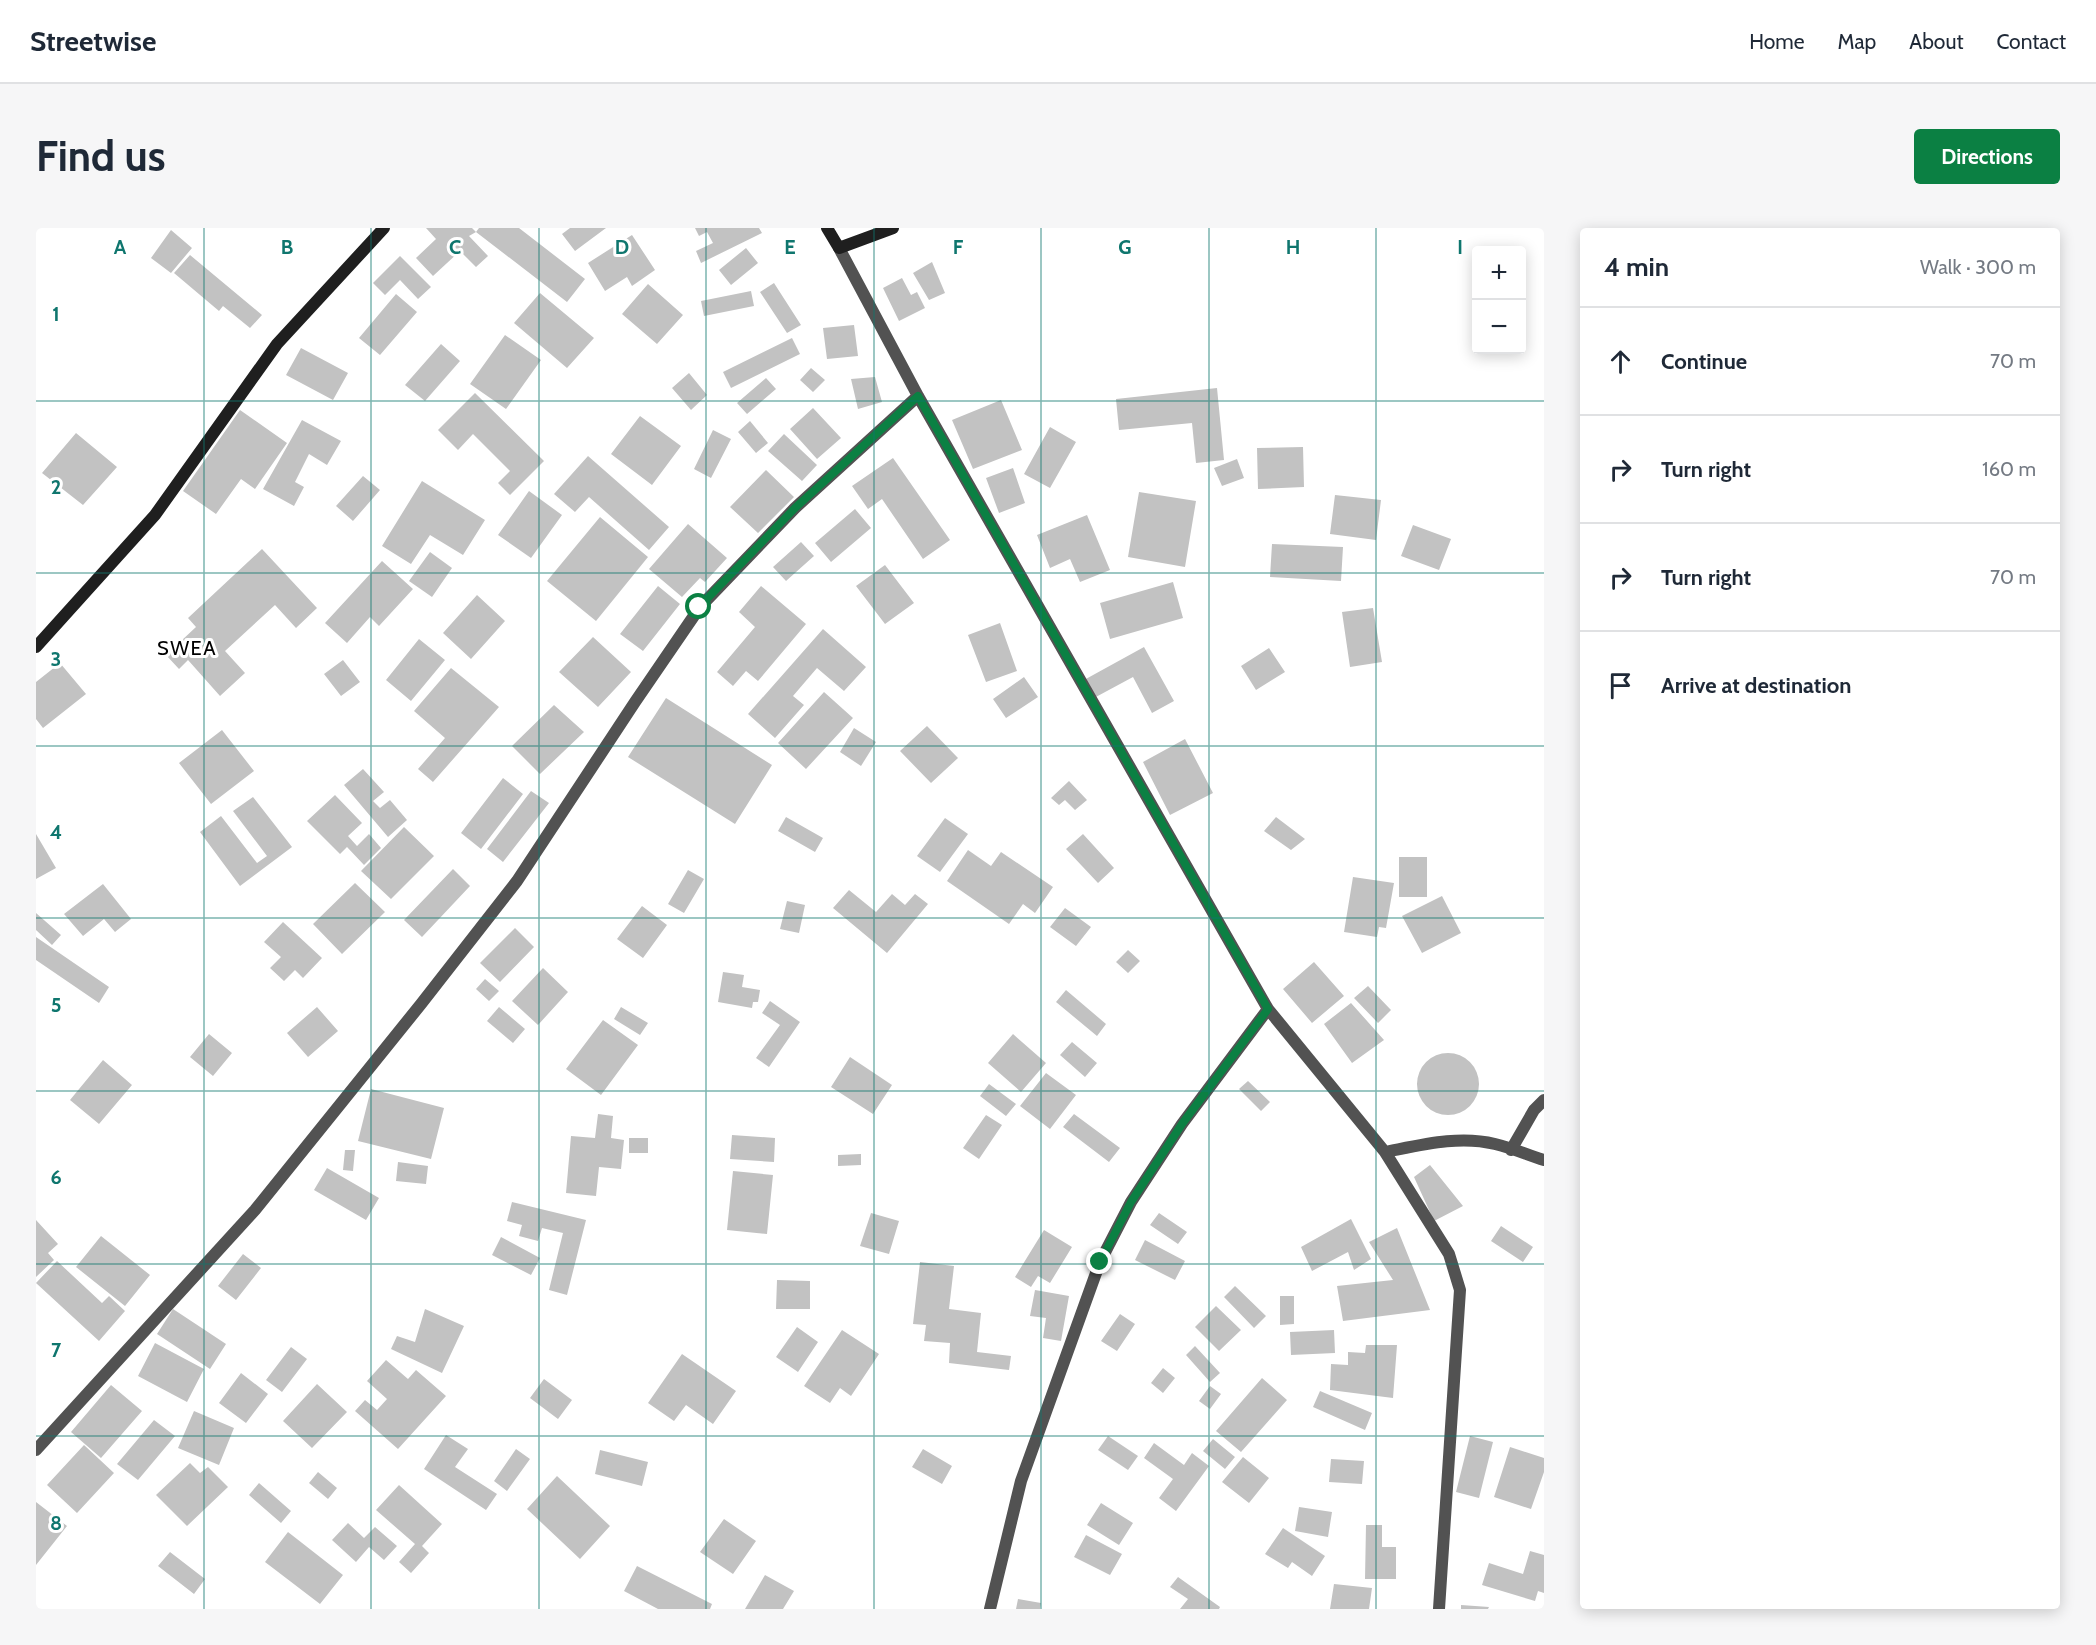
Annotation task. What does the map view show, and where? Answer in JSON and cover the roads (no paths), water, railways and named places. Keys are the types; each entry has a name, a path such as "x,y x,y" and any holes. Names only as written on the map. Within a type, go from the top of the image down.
{"street":[{"path":"36,647 155,515 277,344 384,228"},
{"path":"827,228 918,396 1268,1009 1385,1152 1449,1254 1460,1290 1439,1609"},
{"path":"839,248 893,228"},
{"path":"36,1450 255,1210 421,1004 517,881 699,607 795,508 918,396"},
{"path":"990,1609 1021,1481 1100,1262 1131,1202 1182,1124 1268,1009"},
{"path":"1511,1149 1534,1110 1544,1100"},
{"path":"1385,1152 1464,1140 1495,1144 1544,1160"}],"district":[{"name":"SWEA","path":"187,648"}]}
